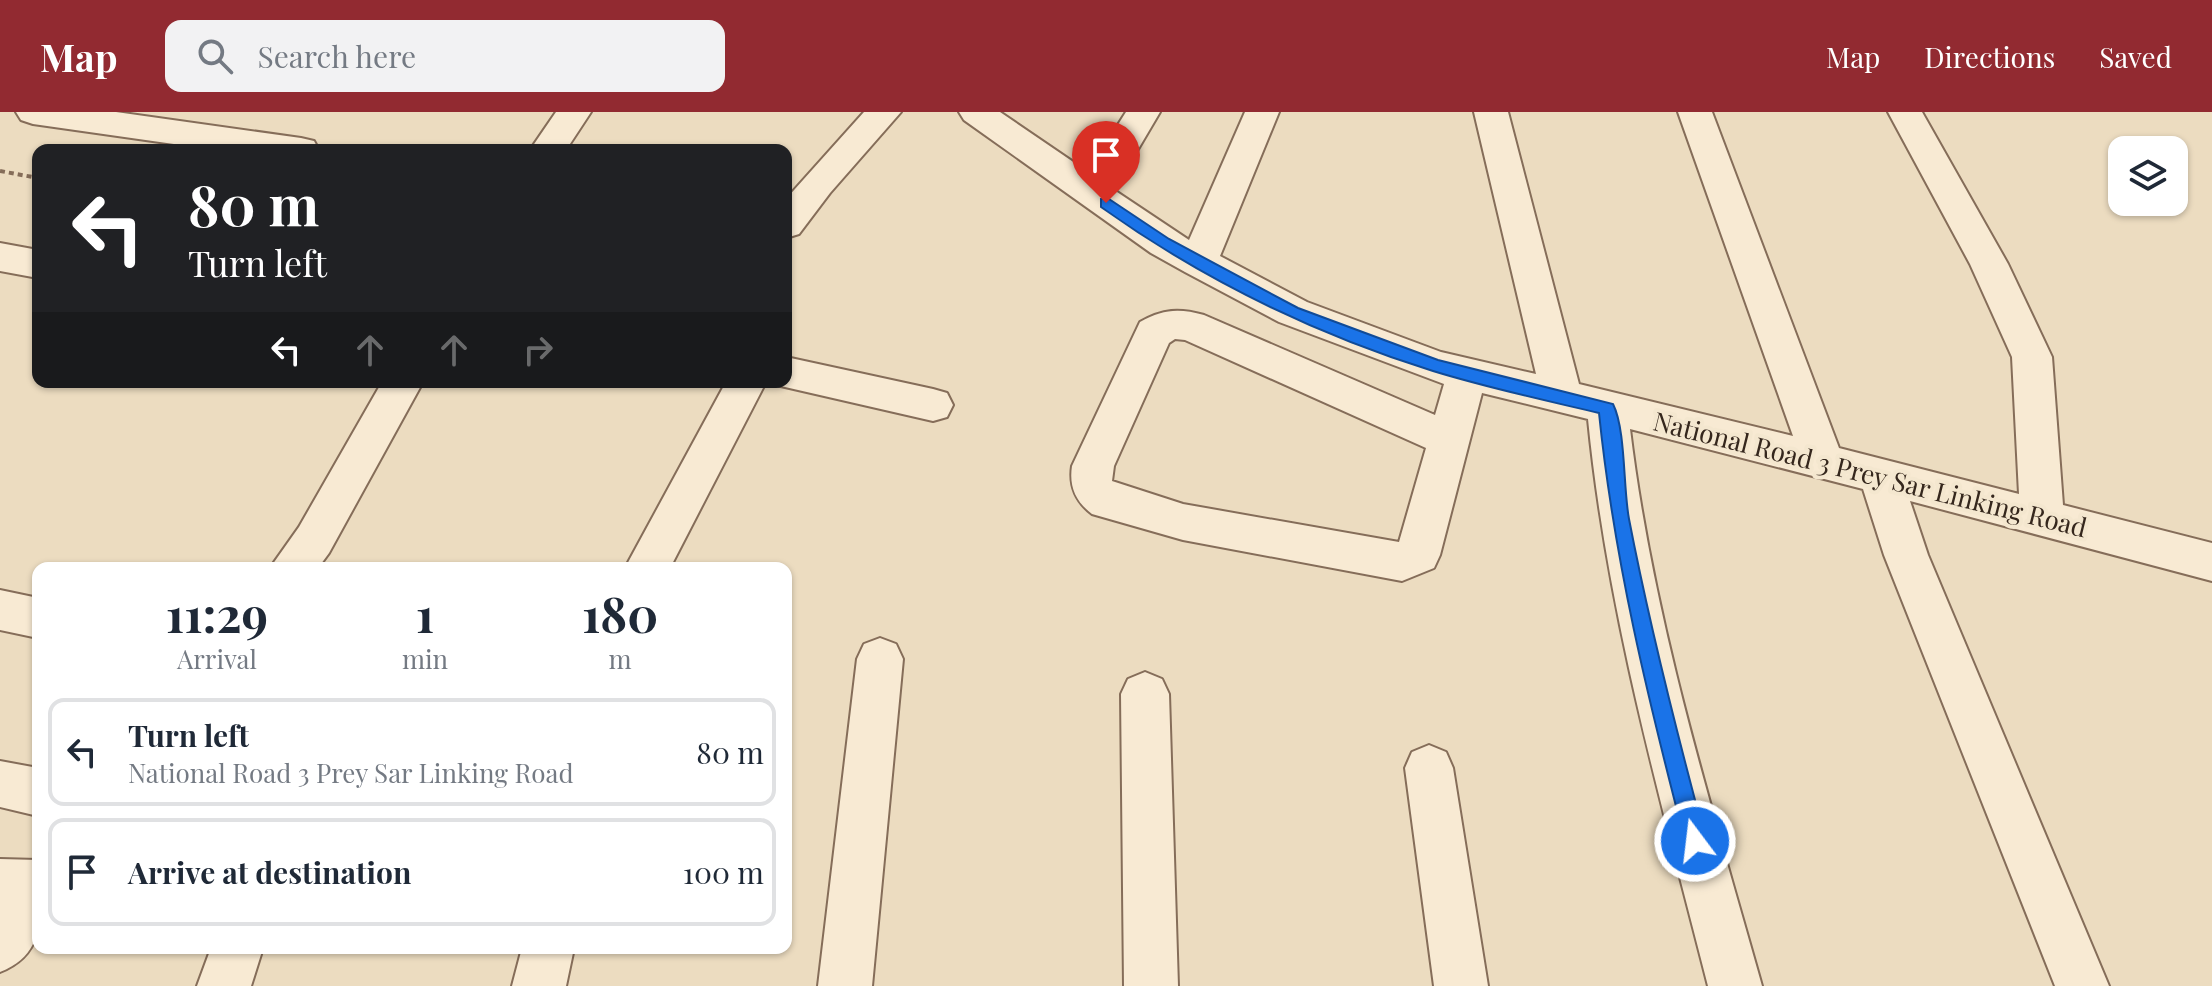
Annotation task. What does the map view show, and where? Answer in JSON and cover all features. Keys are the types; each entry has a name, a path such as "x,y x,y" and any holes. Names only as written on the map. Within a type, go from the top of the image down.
{"street":[{"path":"33,112 259,144"},
{"path":"552,144 574,112"},
{"path":"792,217 817,184 884,112"},
{"name":"National Road 3 Prey Sar Linking Road","path":"976,112 1164,243 1198,262 1293,312 1436,366 2212,562"},
{"path":"1093,194 1143,112"},
{"path":"1198,262 1262,112"},
{"path":"1491,112 1562,397"},
{"path":"1695,112 1823,462"},
{"path":"1905,112 1989,264 2032,357 2042,519"},
{"path":"0,257 32,263"},
{"path":"1448,439 1190,326 1169,324 1154,333 1093,466 1091,481 1096,493 1107,501 1183,522 1402,562 1418,555 1467,373"},
{"path":"792,374 933,405"},
{"path":"305,559 400,388"},
{"path":"650,562 743,388"},
{"path":"1607,409 1618,509 1651,673 1735,986"},
{"path":"1881,478 1906,555 2082,986"},
{"path":"0,610 32,617"},
{"path":"845,986 880,659"},
{"path":"1145,694 1151,986"},
{"path":"1429,768 1461,986"},
{"path":"0,784 32,791"},
{"path":"0,885 32,886"},
{"path":"0,946 32,905"},
{"path":"224,986 235,954"},
{"path":"539,986 547,954"}],"path":[{"path":"0,171 32,177"}],"route":[{"path":"1106,203 1164,243 1293,312 1436,366 1607,409 1618,509 1631,575 1651,673 1695,841"}]}
